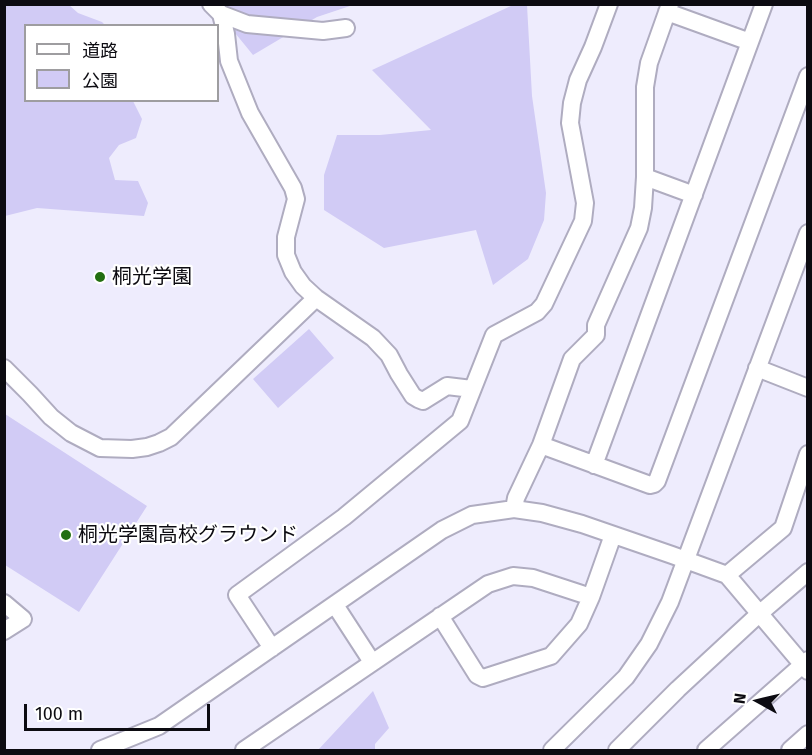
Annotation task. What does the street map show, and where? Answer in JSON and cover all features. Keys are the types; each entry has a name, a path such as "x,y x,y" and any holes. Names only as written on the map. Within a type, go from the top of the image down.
{"street":[{"path":"272,648 237,595 344,517 460,421 494,335 537,312 544,304 583,220 585,203 570,123 572,103 578,80 609,4"},
{"path":"594,465 764,4"},
{"path":"514,509 516,498 541,445 572,359 596,336 596,325 639,228 645,177 645,87 649,63 669,8 750,42"},
{"path":"216,9 226,34 229,61 250,112 293,188 296,199 286,237 286,255 293,272 316,298 373,338 389,355 413,396 423,401 447,386 472,389"},
{"path":"216,9 247,24 323,31 346,28"},
{"path":"541,445 650,485 657,481 807,76"},
{"path":"645,177 694,195"},
{"path":"552,750 626,677 649,644 670,602 807,233"},
{"path":"4,368 51,417 71,433 100,448 147,447 171,436 316,298"},
{"path":"757,369 807,388"},
{"path":"727,575 783,528 807,454"},
{"path":"100,750 159,726 442,530 472,515 514,509 542,513 582,524 727,575 806,665 706,750"},
{"path":"440,616 477,675 483,678 551,656 579,624 613,535"},
{"path":"618,750 678,689 807,572"},
{"path":"244,750 488,584 513,576 533,578 591,597"},
{"path":"4,603 23,619 4,632"},
{"path":"335,605 372,662"},
{"path":"790,750 807,734"}],"green space":[{"path":"5,4 69,5 78,13 104,24 24,24 24,102 134,102 142,119 136,138 119,145 109,158 115,180 138,181 148,203 144,216 37,208 5,216"},
{"path":"218,5 353,5 317,17 253,55 222,17"},
{"path":"513,5 527,5 532,96 546,193 544,220 528,259 493,285 476,230 384,248 324,210 324,175 337,135 380,135 431,130 372,70"},
{"path":"309,329 334,358 278,408 253,379"},
{"name":"桐光学園高校グラウンド","path":"5,414 147,506 79,612 5,565"},
{"path":"373,691 389,728 375,744 375,750 318,750"}],"place":[{"name":"桐光学園","path":"100,277"},
{"name":"桐光学園高校グラウンド","path":"66,535"}]}
